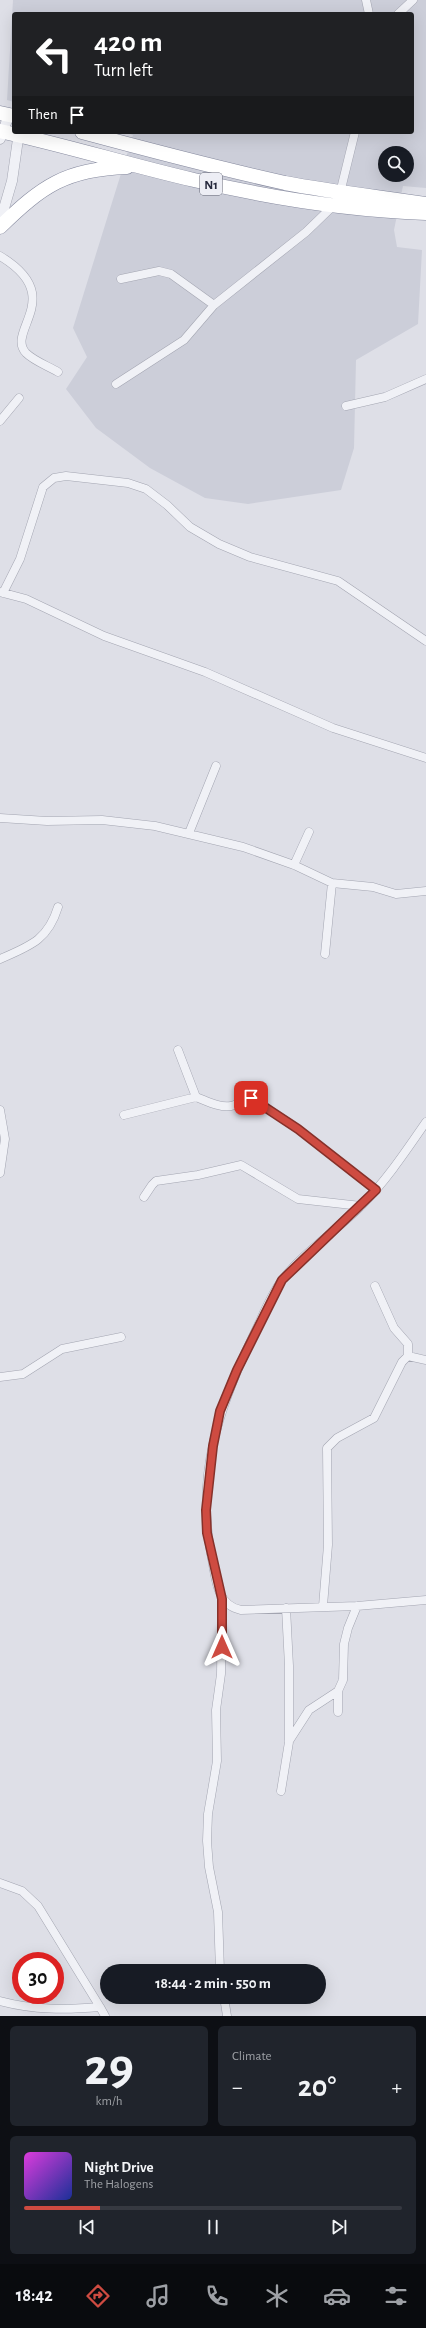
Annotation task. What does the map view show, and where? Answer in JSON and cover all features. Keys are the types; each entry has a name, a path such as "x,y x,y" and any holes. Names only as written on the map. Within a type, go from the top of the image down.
{"highway":[{"name":"N1","path":"1,134 19,134 194,180 244,191 337,199 426,204"},
{"name":"N1","path":"89,134 337,199 426,213"},
{"path":"0,227 37,194 54,182 71,174 93,170 143,166"}],"street":[{"path":"366,0 369,12"},
{"path":"400,12 413,0"},
{"path":"1,134 8,115"},
{"path":"0,222 12,181 19,134"},
{"path":"116,384 184,340 214,305 306,232 337,199 354,134"},
{"path":"0,256 22,271 29,280 32,290 32,305 22,339 22,346 26,353 58,372"},
{"path":"121,279 159,271 171,274 214,305"},
{"path":"346,406 385,397 426,379"},
{"path":"0,421 19,398"},
{"path":"426,641 338,581 250,557 219,544 190,527 167,504 146,489 128,483 66,476 54,478 43,487 20,559 1,593 26,599 104,636 205,672 333,728 426,758"},
{"path":"189,833 216,766"},
{"path":"0,818 47,821 102,820 189,833 243,847 294,865 332,883 374,887 396,894 426,891"},
{"path":"294,865 309,832"},
{"path":"325,954 332,883"},
{"path":"0,959 26,947 43,935 53,922 58,907"},
{"path":"178,1050 196,1097"},
{"path":"124,1116 196,1097 222,1106 234,1105 247,1099 255,1100 298,1129 376,1190"},
{"path":"0,1110 5,1139 5,1150 0,1173"},
{"path":"220,1964 218,1912 210,1873 207,1841 208,1814 217,1761 216,1710 221,1674 222,1599 207,1533 206,1510 213,1446 220,1411 240,1364 282,1280 376,1190 426,1122"},
{"path":"144,1197 156,1181 241,1165 298,1199 361,1206"},
{"path":"323,1606 328,1545 326,1448 337,1438 374,1418 402,1362 408,1356 408,1344 394,1328 374,1286"},
{"path":"0,1377 23,1374 62,1349 121,1337"},
{"path":"408,1356 426,1360"},
{"path":"222,1599 233,1609 241,1610 357,1606 426,1600"},
{"path":"338,1712 338,1691 343,1680 346,1635 357,1606"},
{"path":"281,1791 289,1742 289,1673 286,1608"},
{"path":"289,1742 309,1710 338,1691"},
{"path":"0,1883 22,1891 38,1906 105,2016"},
{"path":"0,2001 22,2007 43,2009 70,2010 100,2006"},
{"path":"225,2004 227,2016"}],"shaded area":[{"path":"13,0 426,0 426,188 403,186 394,230 397,247 422,250 418,324 356,360 354,448 341,490 248,504 205,498 150,468 96,428 66,389 87,357 73,328 133,135 130,134 414,134 414,12 12,12"},
{"path":"12,17 12,101 7,100"}],"route":[{"path":"222,1647 222,1599 207,1533 206,1510 213,1446 220,1411 237,1370 282,1280 376,1190 357,1177 298,1129 251,1098"}]}
